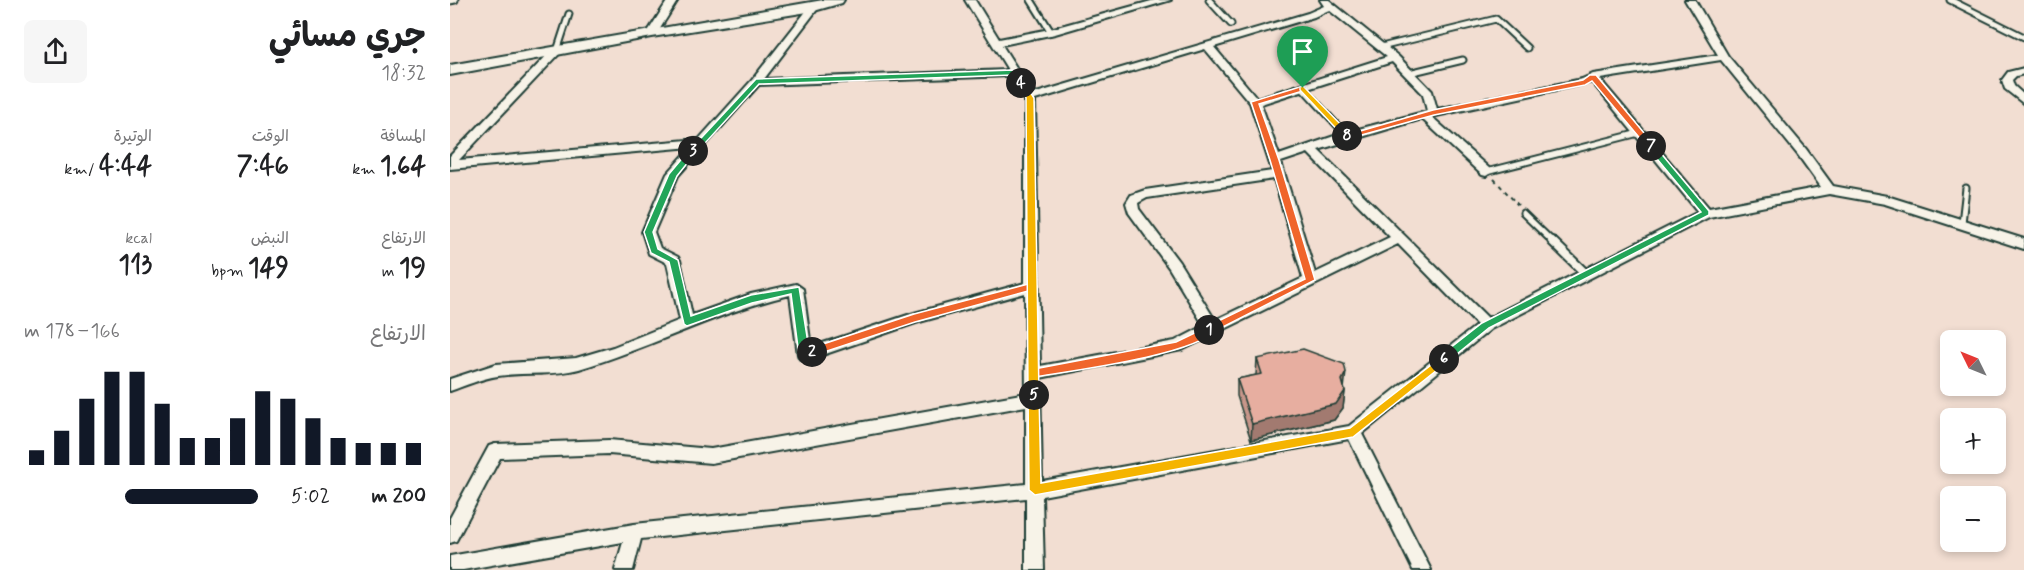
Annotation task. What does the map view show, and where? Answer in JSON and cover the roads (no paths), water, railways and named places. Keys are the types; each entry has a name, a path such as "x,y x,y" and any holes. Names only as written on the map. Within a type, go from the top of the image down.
{"main road":[{"path":"450,70 652,33 814,7 837,0"}],"street":[{"path":"652,33 674,0"},
{"path":"970,0 1030,98 1035,570"},
{"path":"996,43 1051,32 1166,0"},
{"path":"1690,0 1724,57 1802,152 1829,190"},
{"path":"1030,98 1311,15 1327,3 1394,58 1428,93 1429,114 1486,172"},
{"path":"687,322 673,260 654,251 648,232 673,174 756,82 814,7"},
{"path":"1207,45 1254,102 1275,160 1310,280"},
{"path":"450,164 557,51"},
{"path":"1275,160 1347,136 1429,114 1585,82 1593,77 1724,57"},
{"path":"1254,102 1394,58"},
{"path":"2024,71 2012,74 2007,80 2009,87 2024,101"},
{"path":"756,82 1014,73"},
{"path":"1593,77 1706,213"},
{"path":"450,164 701,142"},
{"path":"1310,148 1486,326"},
{"path":"1212,328 1174,265 1133,210 1132,203 1135,198 1146,194 1279,174"},
{"path":"450,564 634,532 1035,490 1353,432 1486,326 1585,273 1706,213 1829,190 1887,200 2023,241"},
{"path":"1034,373 1177,346 1399,238"},
{"path":"450,385 496,370 576,364 617,351 751,299 796,290 805,355 914,318 1032,286"},
{"path":"450,535 495,451 609,447 711,456 1034,398"},
{"path":"1353,432 1422,570"},
{"path":"624,570 634,532"}],"lane":[{"path":"450,1 455,0"},
{"path":"1031,0 1051,32"},
{"path":"1209,0 1231,24"},
{"path":"1950,0 2024,37"},
{"path":"557,51 569,14"},
{"path":"1381,47 1496,19 1527,48"},
{"path":"1409,74 1463,60"},
{"path":"1303,88 1347,136"},
{"path":"1486,172 1639,133"},
{"path":"1962,223 1965,188"},
{"path":"1523,213 1585,273"}]}
